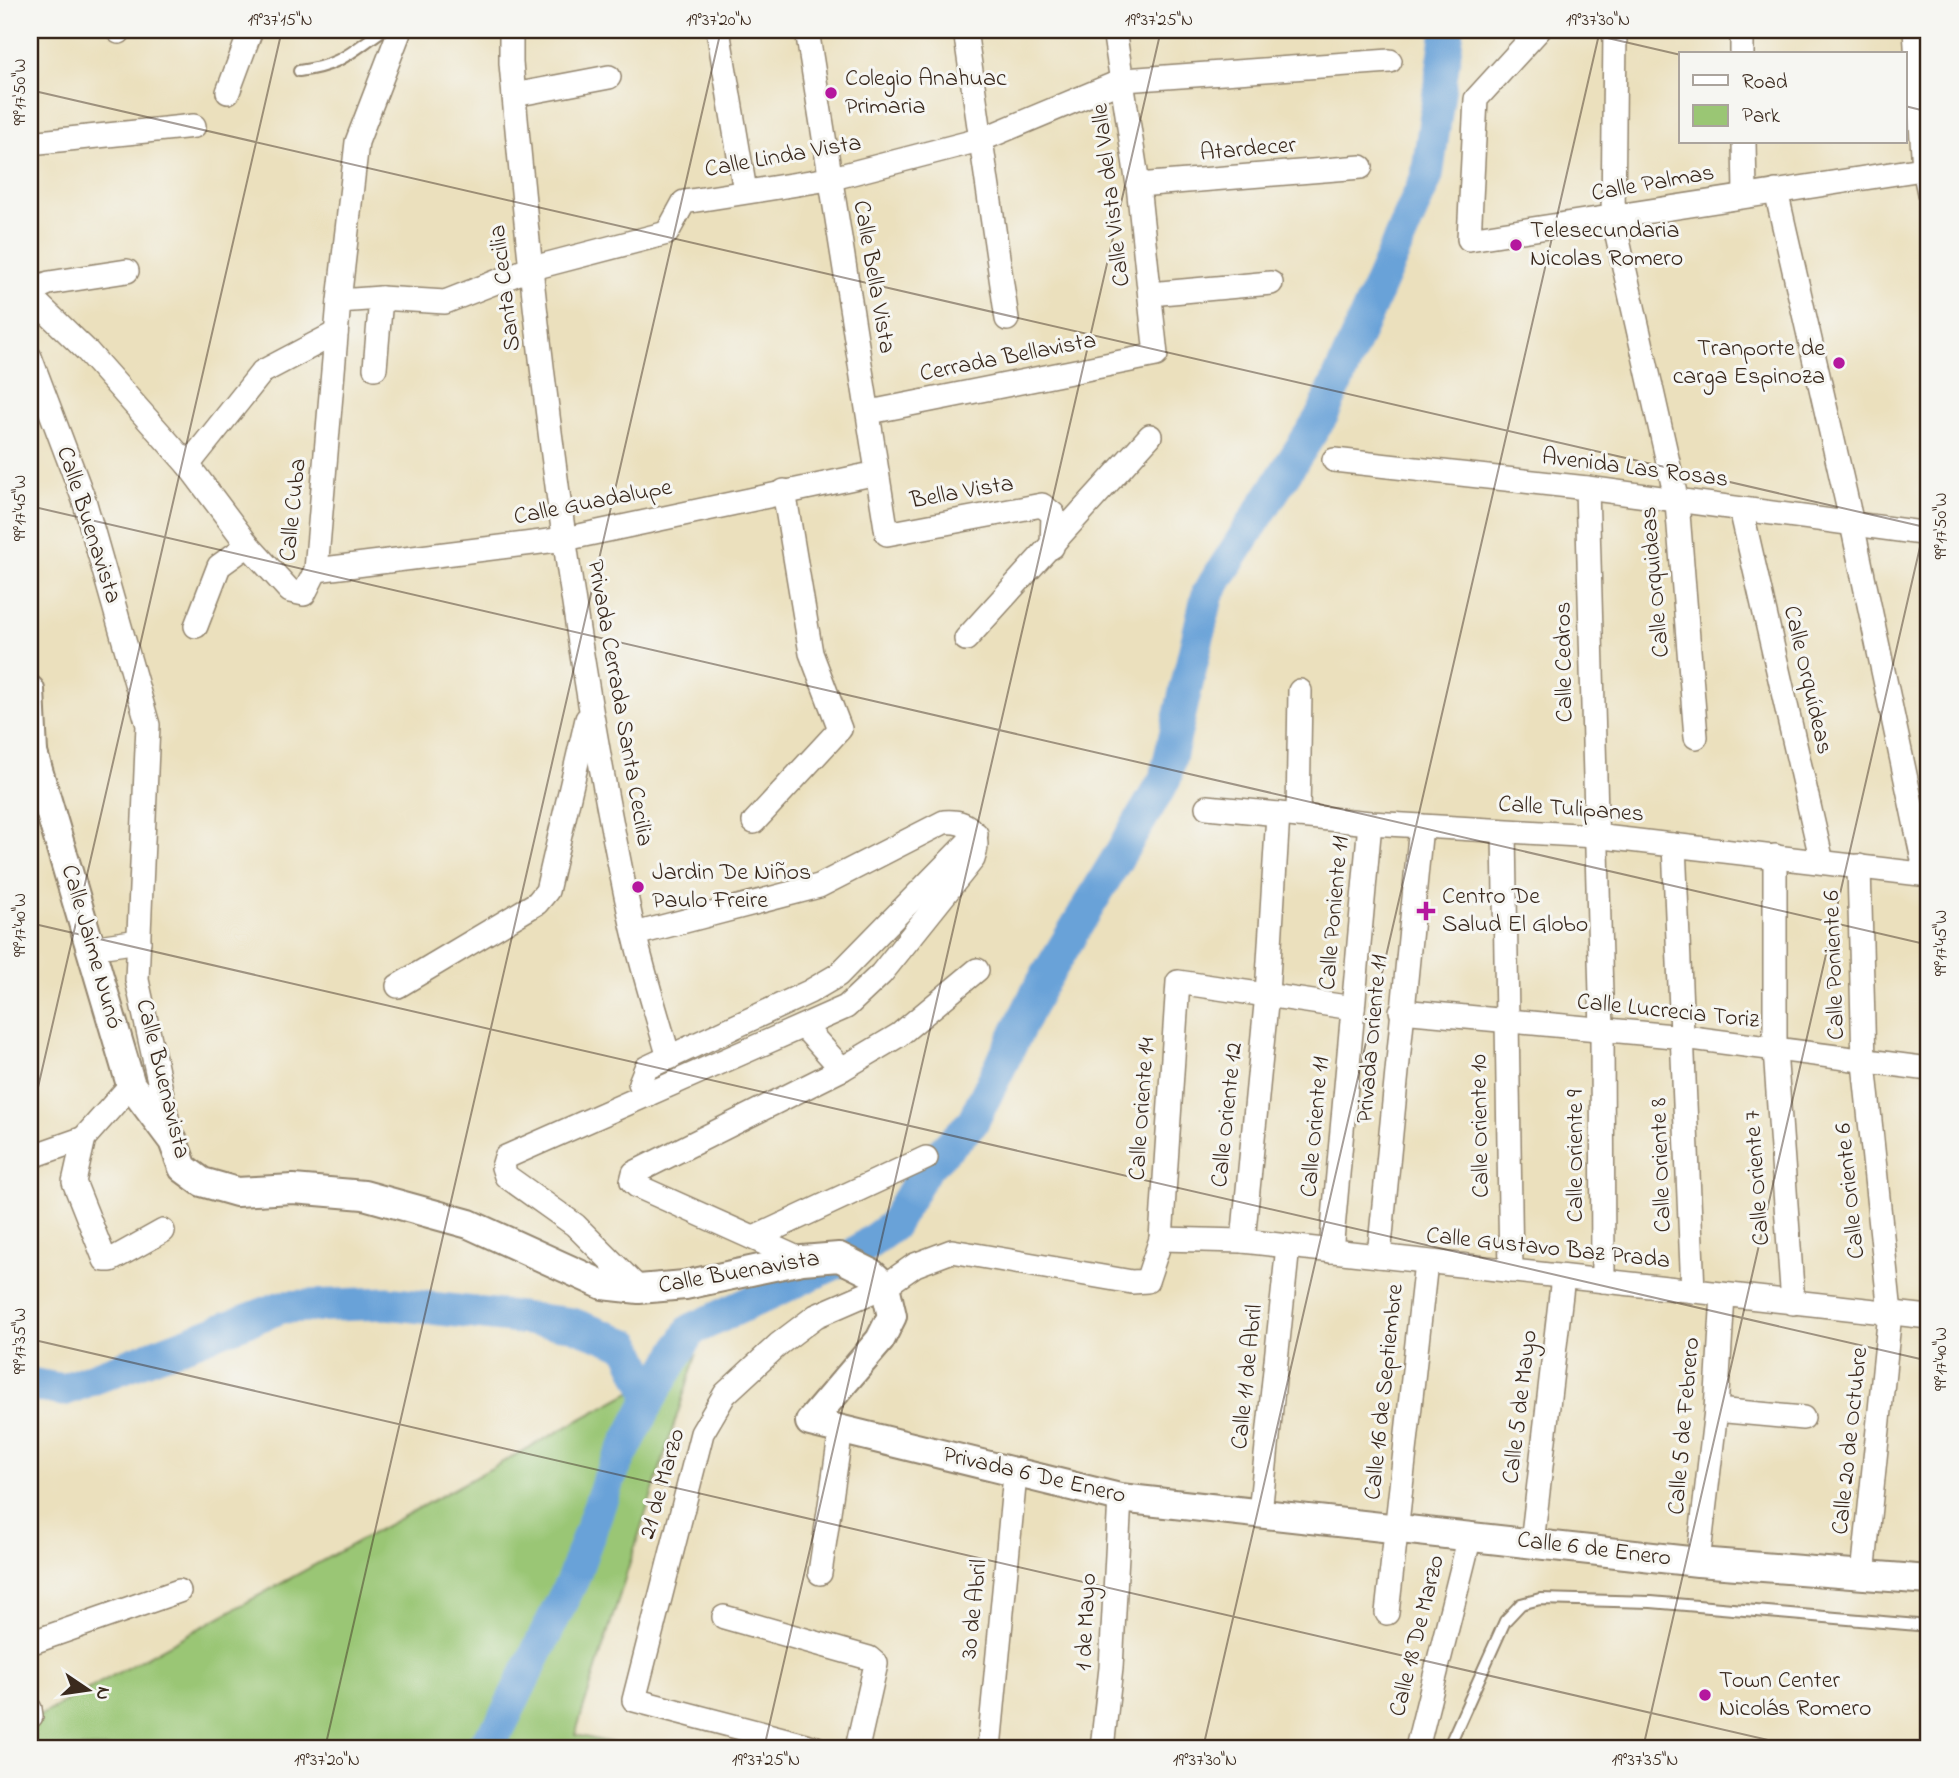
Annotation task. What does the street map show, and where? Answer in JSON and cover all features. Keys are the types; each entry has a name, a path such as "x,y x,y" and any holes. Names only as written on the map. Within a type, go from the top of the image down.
{"street":[{"path":"228,92 251,30"},
{"name":"Calle Cuba","path":"30,296 88,351 188,465 248,545 290,591 304,594 316,570 339,301 357,142 400,30"},
{"name":"Santa Cecilia","path":"511,30 513,95 529,269 565,539"},
{"path":"718,30 745,191"},
{"name":"Calle Bella Vista","path":"807,30 829,179 870,412 887,534"},
{"path":"965,30 983,139 1007,319"},
{"name":"Calle Vista del Valle","path":"1114,30 1124,80 1138,185 1156,355"},
{"name":"Calle Palmas","path":"1539,30 1476,99 1469,239 1613,218 1745,194 1926,169"},
{"name":"Calle Orquideas","path":"1615,30 1613,218 1677,502 1696,737"},
{"path":"1742,30 1742,52"},
{"path":"1915,30 1929,193"},
{"name":"Calle Linda Vista","path":"529,269 667,233 684,202 829,179 983,139 1124,80 1390,61"},
{"path":"513,95 609,77"},
{"path":"30,143 194,127"},
{"path":"1744,144 1745,194"},
{"name":"Atardecer","path":"1138,185 1362,167"},
{"path":"1776,191 1852,524 1927,874"},
{"path":"339,301 381,298 445,302 529,269"},
{"path":"30,291 49,283 127,271"},
{"path":"1150,294 1271,283"},
{"path":"375,368 381,298"},
{"path":"188,465 262,372 336,333"},
{"name":"Cerrada Bellavista","path":"870,412 1156,355"},
{"name":"Calle Buenavista","path":"30,357 84,500 148,725 137,980 173,1141 184,1168 202,1182 237,1192 293,1189 364,1195 469,1224 603,1285 639,1289 696,1283 802,1260 839,1257 876,1278"},
{"path":"966,639 1150,436"},
{"name":"Avenida Las Rosas","path":"1334,460 1587,488 1929,534"},
{"name":"Calle Guadalupe","path":"316,570 565,539 877,473"},
{"name":"Calle Cedros","path":"1587,488 1602,1031"},
{"path":"754,822 840,729 811,653 784,491"},
{"name":"Bella Vista","path":"887,534 1042,505 1053,514 1052,547"},
{"name":"Calle Orquídeas","path":"1741,509 1822,862"},
{"name":"Privada Cerrada Santa Cecilia","path":"565,539 589,701 633,926 668,1058"},
{"path":"196,626 219,566 248,545"},
{"name":"Calle Jaime Nunó","path":"30,690 31,748 131,1085 173,1141"},
{"name":"Calle Oriente 12","path":"1243,1241 1266,994 1300,691"},
{"path":"398,986 537,903 547,891 582,747 589,701"},
{"name":"Calle Tulipanes","path":"1207,807 1370,823 1595,835 1927,874"},
{"path":"633,926 819,886 944,822 957,821 969,826 976,834 978,846 973,859 873,982 846,1007 506,1157 503,1167 506,1176 575,1225 639,1289"},
{"name":"Calle Poniente 11","path":"1353,1008 1370,823"},
{"name":"Privada Oriente 11","path":"1379,1256 1421,826"},
{"name":"Calle Oriente 10","path":"1504,832 1511,1271"},
{"path":"647,1095 640,1083 646,1068 809,992 838,975 976,834"},
{"name":"Calle Oriente 8","path":"1674,845 1693,1291"},
{"name":"Calle Oriente 7","path":"1775,856 1775,1050 1793,1303"},
{"name":"Calle Poniente 6","path":"1858,866 1864,1063"},
{"path":"91,948 139,941"},
{"path":"802,1260 637,1186 632,1181 634,1173 842,1069 899,1035 977,970"},
{"name":"Calle Oriente 14","path":"876,1278 952,1251 1132,1282 1147,1281 1161,1239 1178,982 1266,994"},
{"path":"1266,994 1353,1008"},
{"name":"Calle Oriente 11","path":"1331,1251 1353,1008"},
{"name":"Calle Lucrecia Toriz","path":"1401,1011 1684,1037 1864,1063 1929,1069"},
{"path":"804,1027 842,1069"},
{"name":"Calle Oriente 9","path":"1602,1031 1603,1281"},
{"name":"Calle Oriente 6","path":"1864,1063 1890,1313"},
{"path":"131,1085 85,1138 74,1182 105,1260 111,1260 163,1231"},
{"path":"30,1157 85,1138"},
{"path":"754,1238 926,1158"},
{"name":"Calle Gustavo Baz Prada","path":"1161,1239 1243,1241 1929,1317"},
{"name":"Calle 11 de Abril","path":"1260,1513 1288,1246"},
{"name":"Calle 16 de Septiembre","path":"1387,1614 1426,1262"},
{"name":"Calle 5 de Mayo","path":"1532,1543 1563,1277"},
{"name":"Privada 6 De Enero","path":"876,1278 892,1316 880,1340 810,1422 1015,1475 1120,1498 1260,1513"},
{"name":"21 de Marzo","path":"817,1748 634,1700 702,1433 725,1394 779,1344 816,1316 876,1278"},
{"name":"Calle 5 de Febrero","path":"1698,1562 1716,1410 1723,1295"},
{"name":"Calle 20 de Octubre","path":"1863,1575 1890,1313"},
{"path":"1716,1410 1802,1418"},
{"path":"820,1573 841,1430"},
{"name":"30 de Abril","path":"989,1748 1015,1475"},
{"name":"1 de Mayo","path":"1102,1748 1111,1668 1120,1498"},
{"name":"Calle 6 de Enero","path":"1260,1513 1698,1562 1929,1580"},
{"name":"Calle 18 De Marzo","path":"1417,1748 1469,1536"},
{"path":"30,1643 179,1591"},
{"path":"724,1617 869,1658 876,1664 858,1748"}],"lane":[{"path":"299,71 336,63 383,30"},
{"path":"1448,1748 1505,1622 1521,1604 1540,1599 1651,1602 1929,1626"}],"green space":[{"path":"696,1356 575,1735 635,1748 30,1748 30,1721"}],"waterway":[{"path":"651,1397 691,1330 853,1255 892,1226 926,1168 972,1123 1038,990 1165,779 1208,593 1323,414 1427,176 1448,30"},
{"path":"30,1384 63,1390 282,1307 387,1303 572,1324 627,1345 651,1397 608,1481 572,1581 500,1726 481,1748"}],"place":[{"name":"Colegio Anahuac Primaria","path":"831,93"},
{"name":"Telesecundaria Nicolas Romero","path":"1516,245"},
{"name":"Tranporte de carga Espinoza","path":"1839,363"},
{"name":"Jardin De Niños Paulo Freire","path":"638,887"},
{"name":"Centro De Salud El Globo","path":"1426,911"},
{"name":"Town Center Nicolás Romero","path":"1705,1695"}]}
